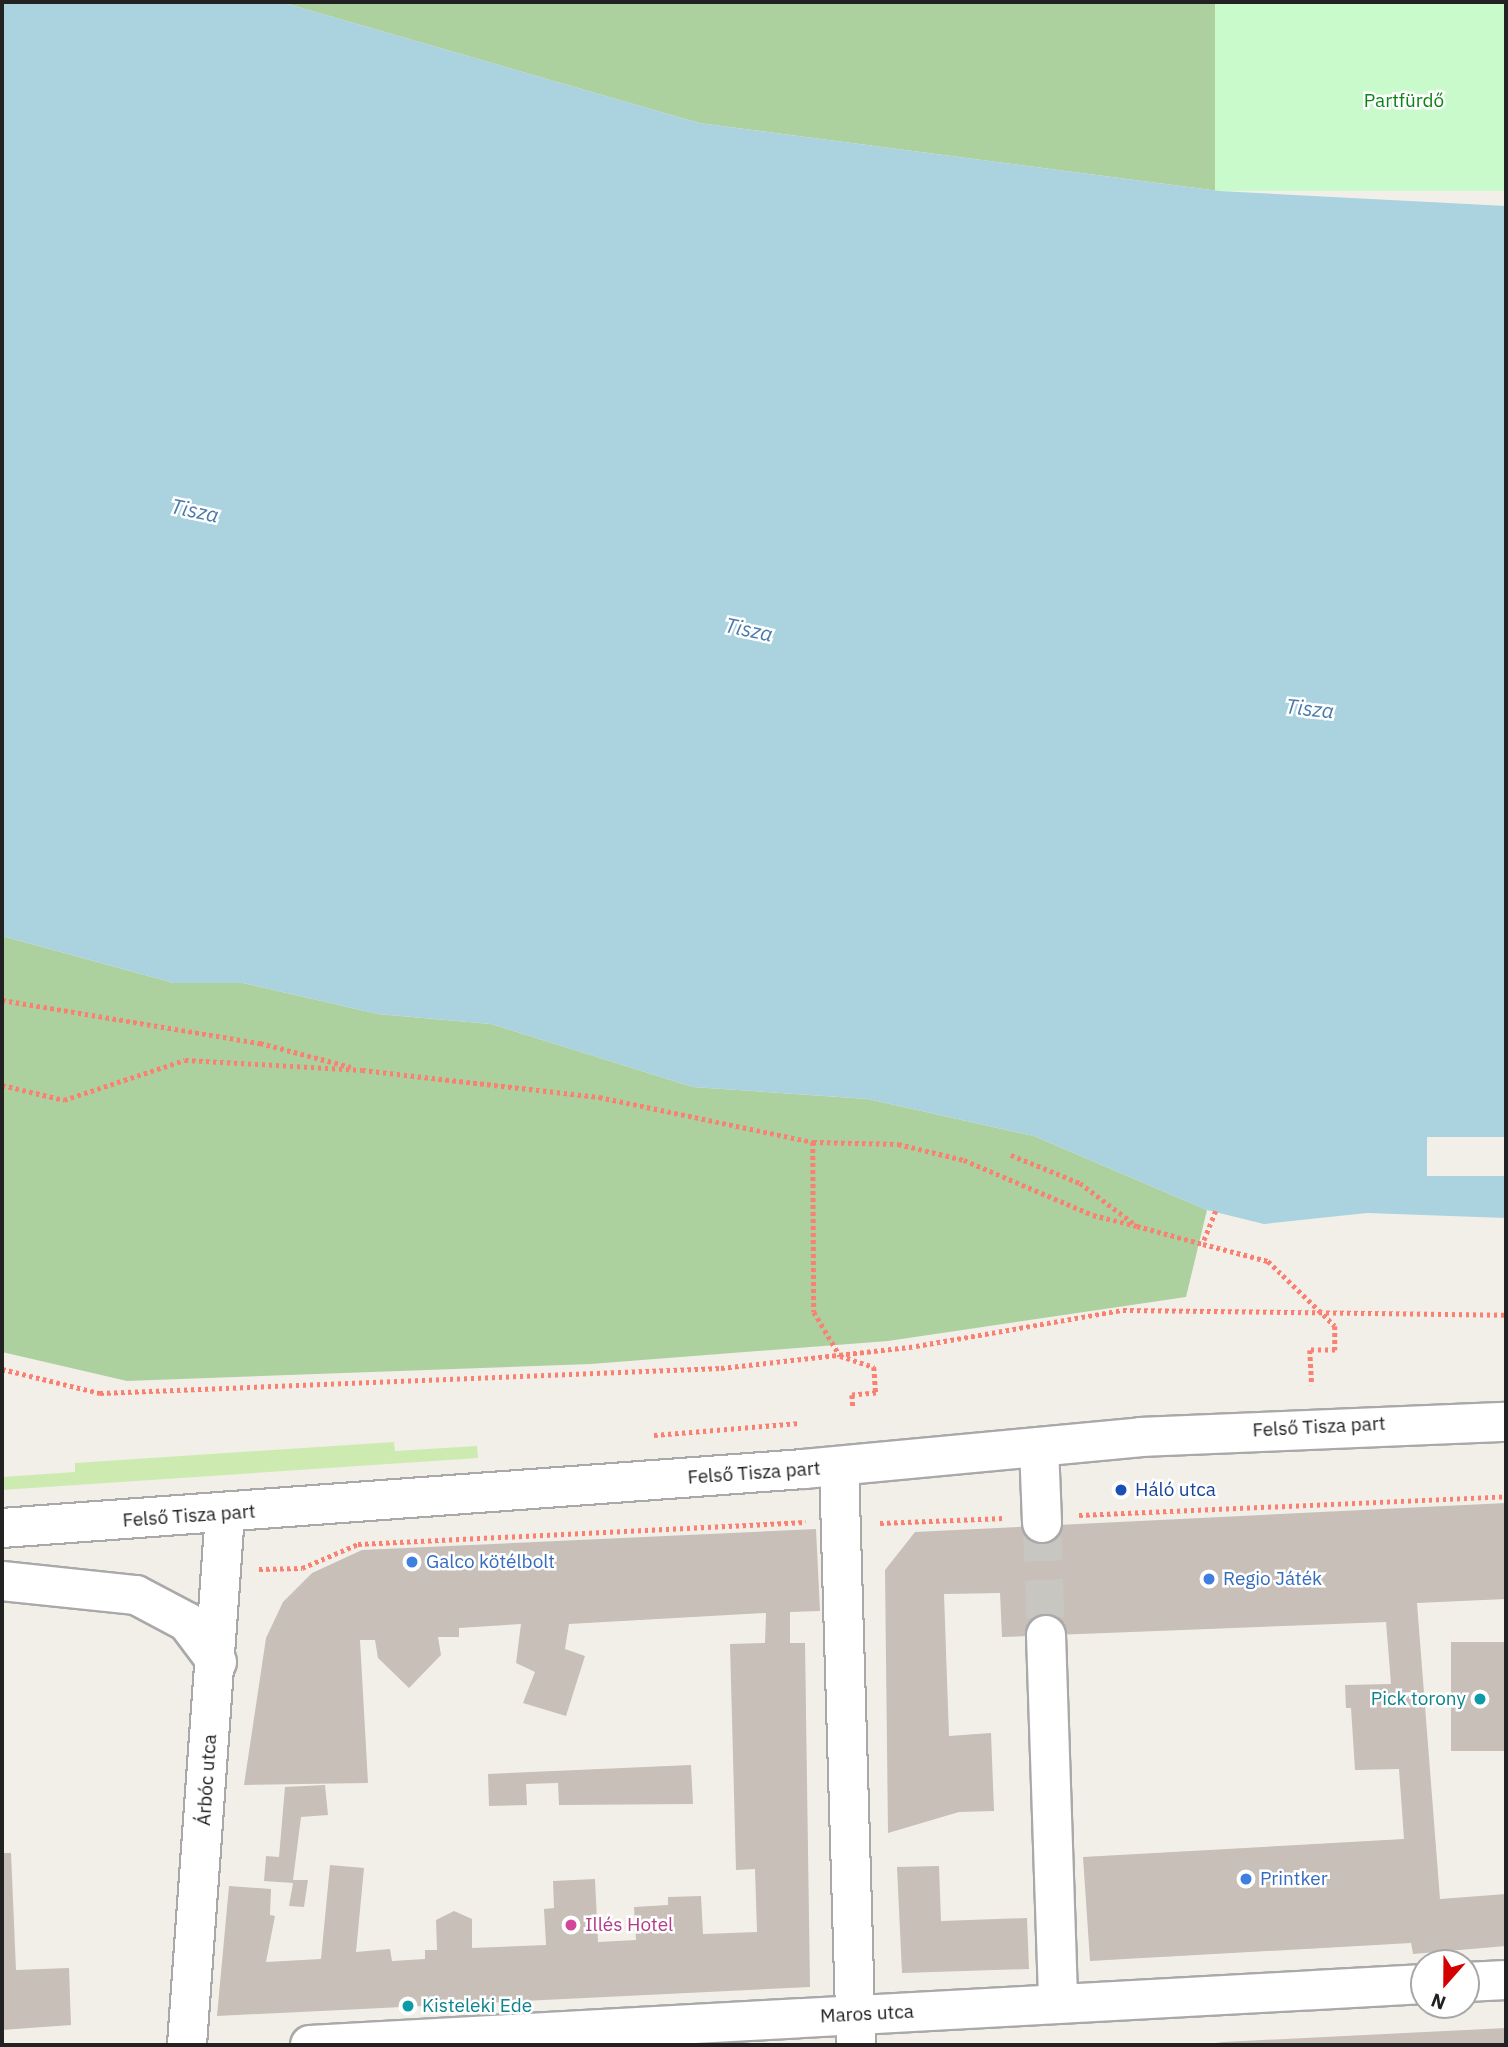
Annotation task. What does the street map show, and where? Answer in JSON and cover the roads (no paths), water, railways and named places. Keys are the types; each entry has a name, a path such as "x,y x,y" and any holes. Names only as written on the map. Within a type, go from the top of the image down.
{"street":[{"name":"Felső Tisza part","path":"2,1528 225,1514 839,1466 1039,1447 1387,1423 1506,1422"},
{"path":"1039,1447 1042,1522"},
{"path":"839,1466 856,2030"},
{"name":"Árbóc utca","path":"187,2045 225,1514"},
{"path":"2,1581 136,1595 187,1622 216,1661"},
{"path":"1046,1635 1058,2003"},
{"path":"1480,1981 1506,1980"},
{"name":"Maros utca","path":"310,2045 856,2030 1058,2003 1410,1985"}],"water":[{"name":"Tisza","path":"2,2 281,2 699,123 1219,191 1506,206 1506,1218 1367,1213 1264,1224 1207,1210 1034,1136 868,1099 693,1087 491,1024 378,1014 243,983 174,983 2,936"}],"tunnel":[{"path":"1042,1523 1046,1635"}],"place":[{"name":"Háló utca","path":"1121,1490"},
{"name":"Galco kötélbolt","path":"412,1562"},
{"name":"Regio Játék","path":"1209,1579"},
{"name":"Pick torony","path":"1480,1699"},
{"name":"Printker","path":"1246,1879"},
{"name":"Illés Hotel","path":"571,1925"},
{"name":"Kisteleki Ede","path":"408,2006"}],"park label":[{"name":"Partfürdő","path":"1404,101"}]}
